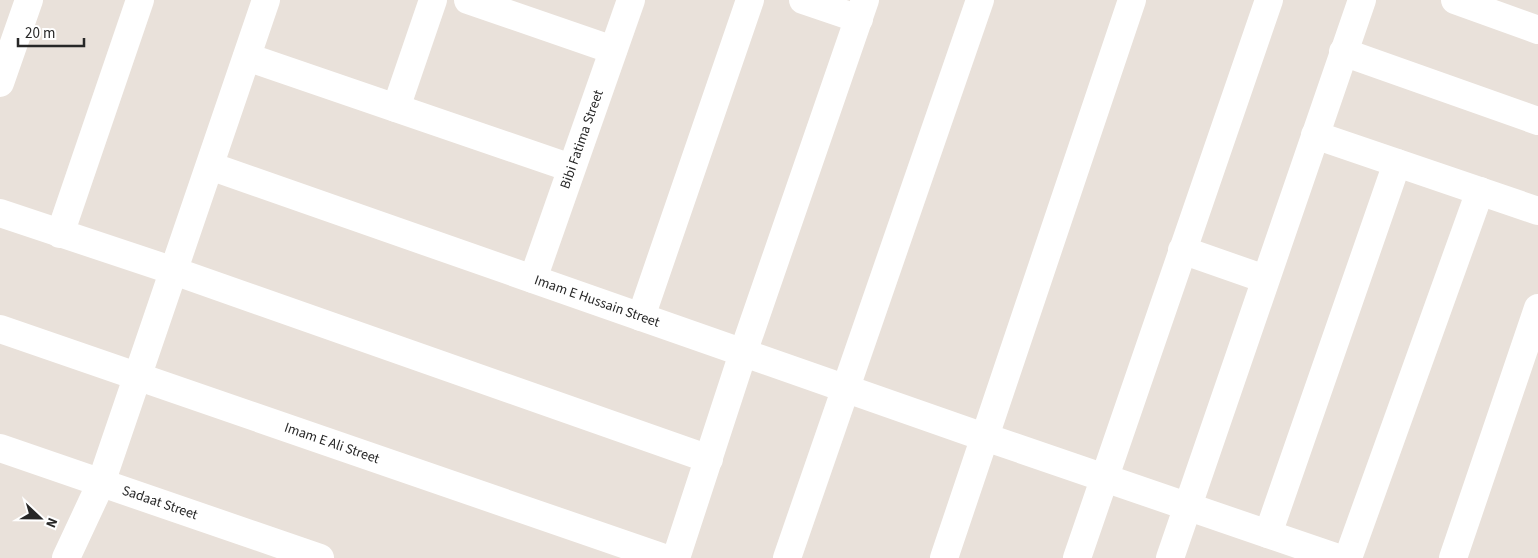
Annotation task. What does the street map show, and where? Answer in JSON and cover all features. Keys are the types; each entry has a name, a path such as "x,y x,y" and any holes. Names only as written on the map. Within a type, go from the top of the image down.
{"street":[{"path":"0,83 29,0"},
{"path":"60,234 140,0"},
{"path":"66,558 101,483 266,0"},
{"path":"396,108 433,0"},
{"path":"468,0 515,8 613,50"},
{"name":"Bibi Fatima Street","path":"533,279 631,0"},
{"path":"641,317 750,0"},
{"path":"676,558 743,353 862,10 804,0"},
{"path":"787,558 980,0"},
{"path":"944,558 1132,0"},
{"path":"1077,558 1269,0"},
{"path":"1170,558 1362,0"},
{"path":"1455,0 1538,30"},
{"path":"1343,52 1538,121"},
{"path":"247,57 571,168"},
{"path":"1315,135 1538,211"},
{"path":"1268,534 1397,163"},
{"name":"Imam E Hussain Street","path":"210,166 743,353 1338,558"},
{"path":"1348,558 1480,191"},
{"path":"0,213 174,271 710,458"},
{"path":"1182,250 1265,279"},
{"path":"1453,558 1537,312"},
{"name":"Imam E Ali Street","path":"0,329 664,558"},
{"name":"Sadaat Street","path":"0,448 320,558"}]}
